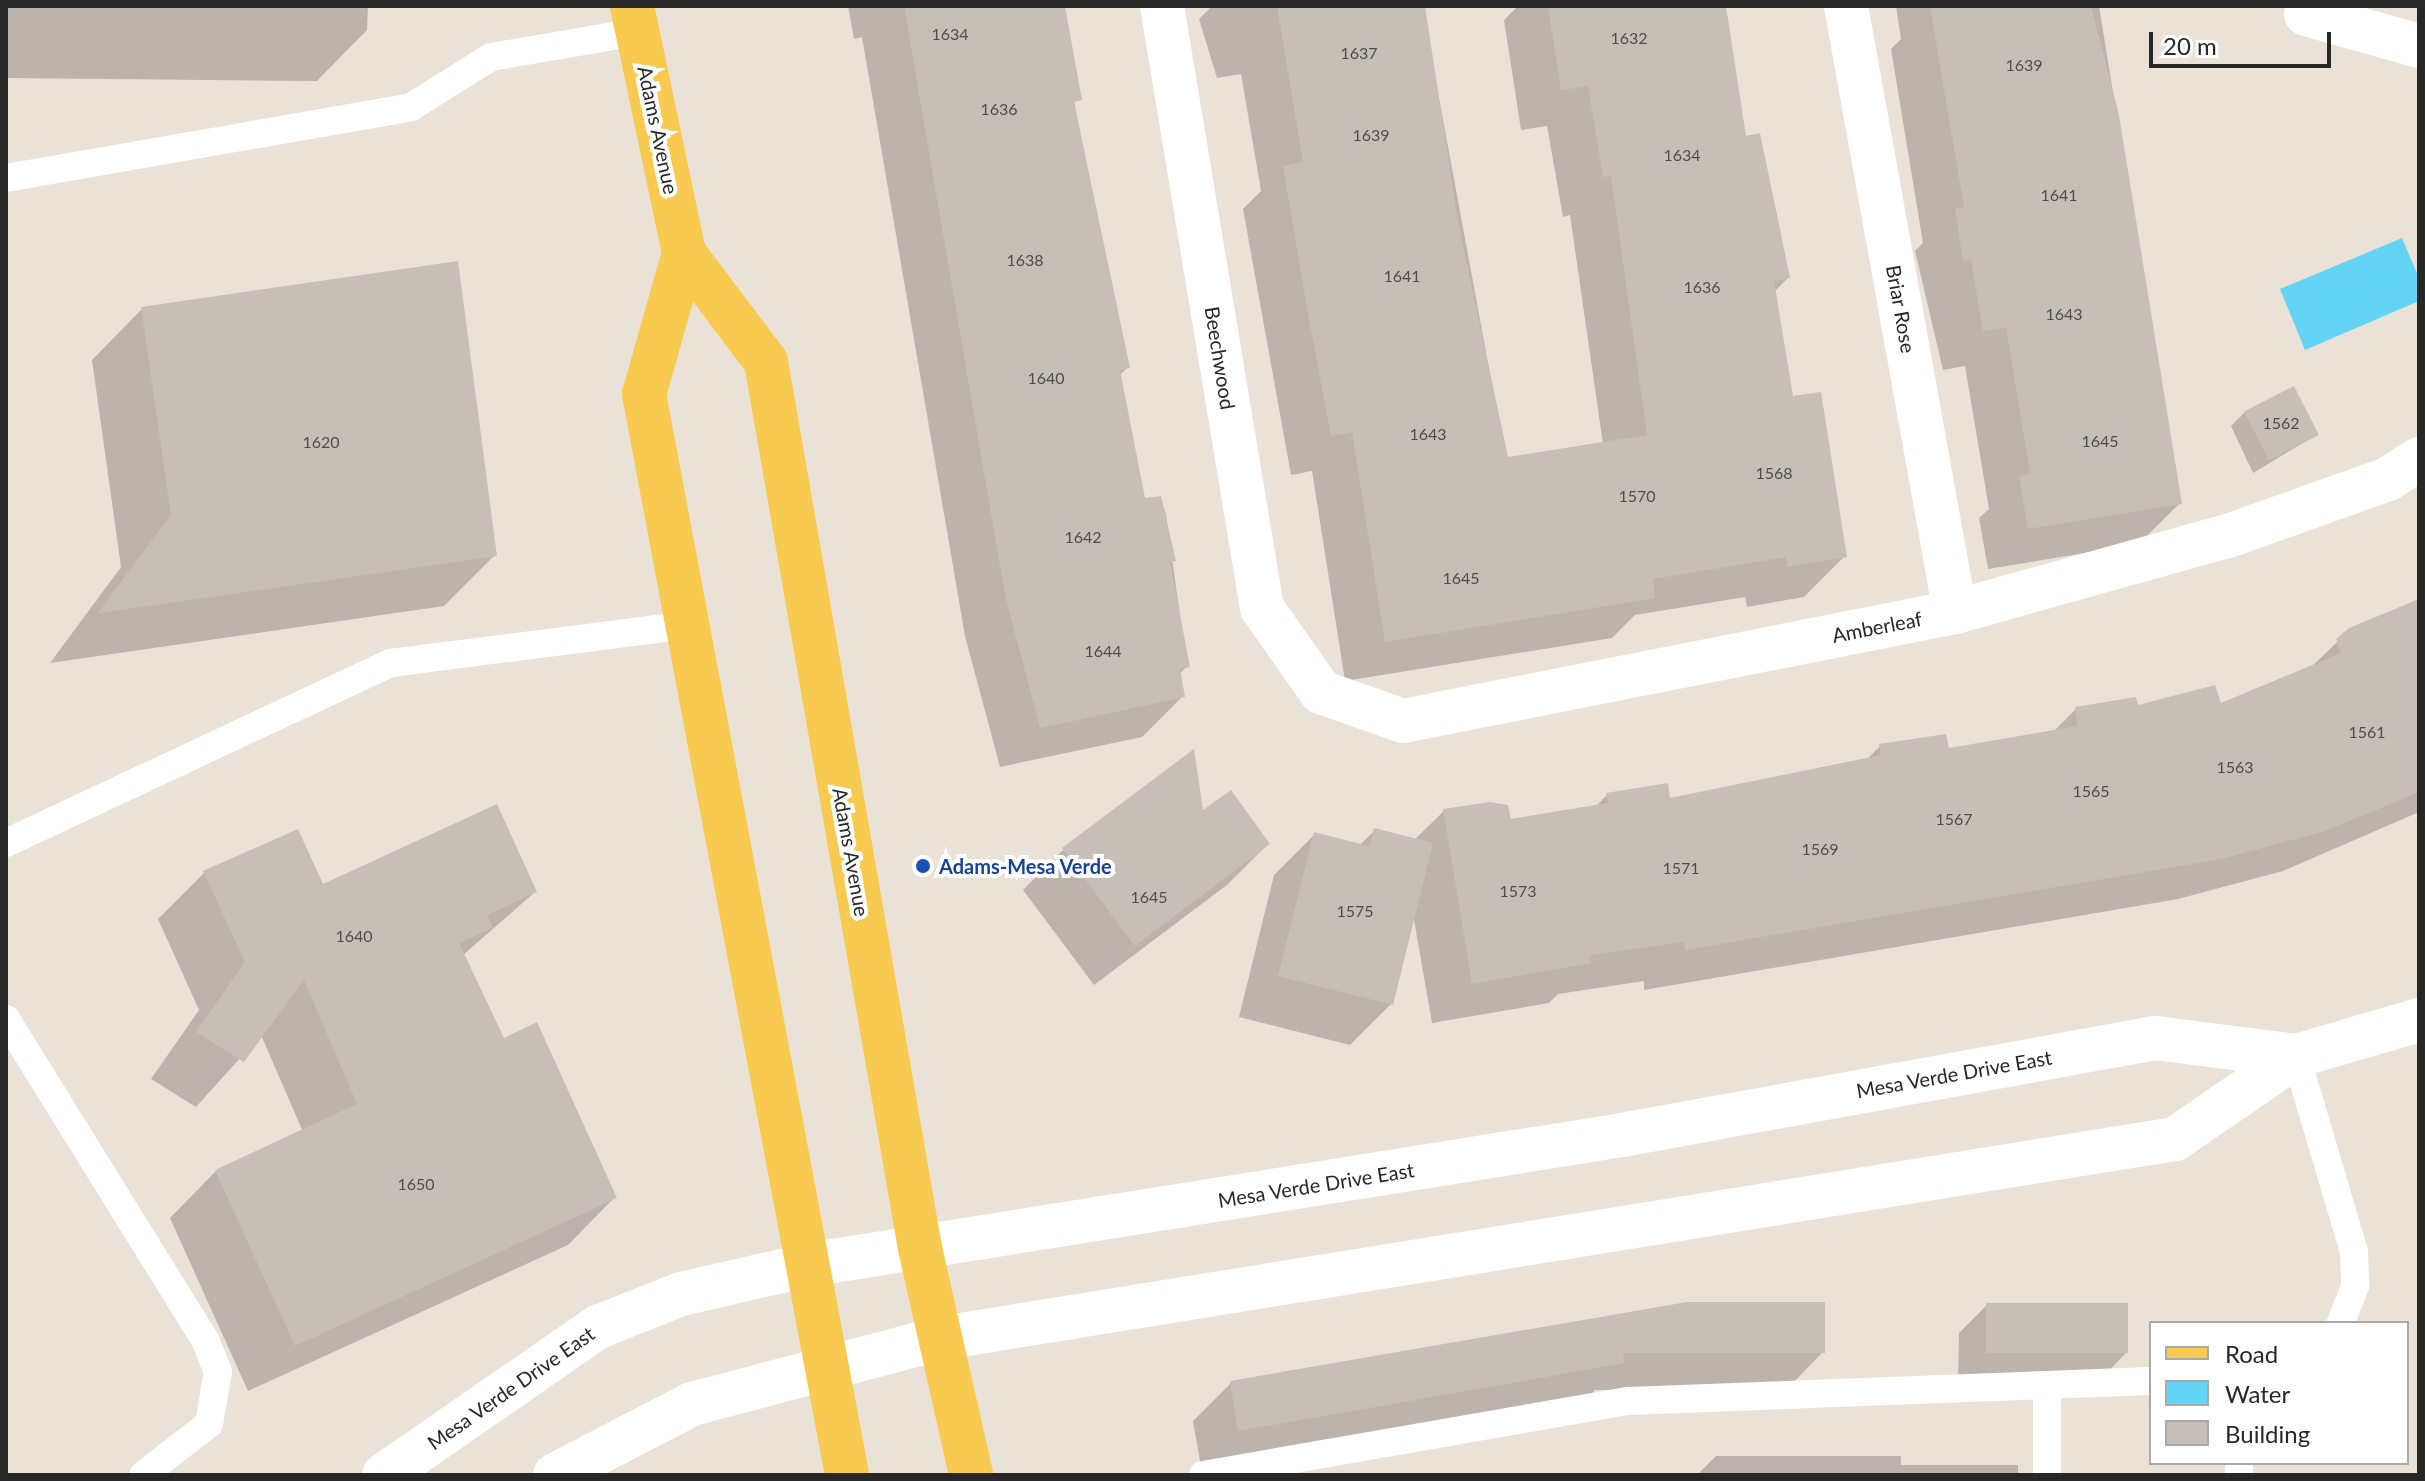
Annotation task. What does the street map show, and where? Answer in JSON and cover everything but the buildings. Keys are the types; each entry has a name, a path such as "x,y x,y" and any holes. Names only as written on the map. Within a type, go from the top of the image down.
{"main road":[{"name":"Adams Avenue","path":"634,19 684,253 766,362 920,1248 971,1475"},
{"name":"Adams Avenue","path":"684,253 644,394 847,1475"}],"street":[{"name":"Beechwood","path":"1162,6 1262,608 1321,692"},
{"name":"Briar Rose","path":"1846,6 1955,612"},
{"path":"2306,14 2419,46"},
{"name":"Amberleaf","path":"1321,692 1403,721 1955,612 2228,536 2388,479 2419,459"},
{"name":"Mesa Verde Drive East","path":"555,1475 692,1404 826,1364 942,1338 2175,1139 2296,1056 2419,1020"},
{"name":"Mesa Verde Drive East","path":"384,1475 598,1327 681,1294 808,1265 1622,1135 2155,1038 2296,1056"}],"lane":[{"path":"6,178 411,107 491,57 634,19"},
{"path":"6,843 391,663 689,625"},
{"path":"6,1019 206,1342 218,1372 209,1424 143,1475"},
{"path":"2296,1056 2354,1252 2355,1286 2342,1321"},
{"path":"1203,1475 1629,1401 2149,1381"},
{"path":"2047,1385 2047,1475"}],"water":[{"path":"2402,238 2419,278 2419,301 2305,350 2280,289"}],"place":[{"name":"Adams-Mesa Verde","path":"923,866"}]}
